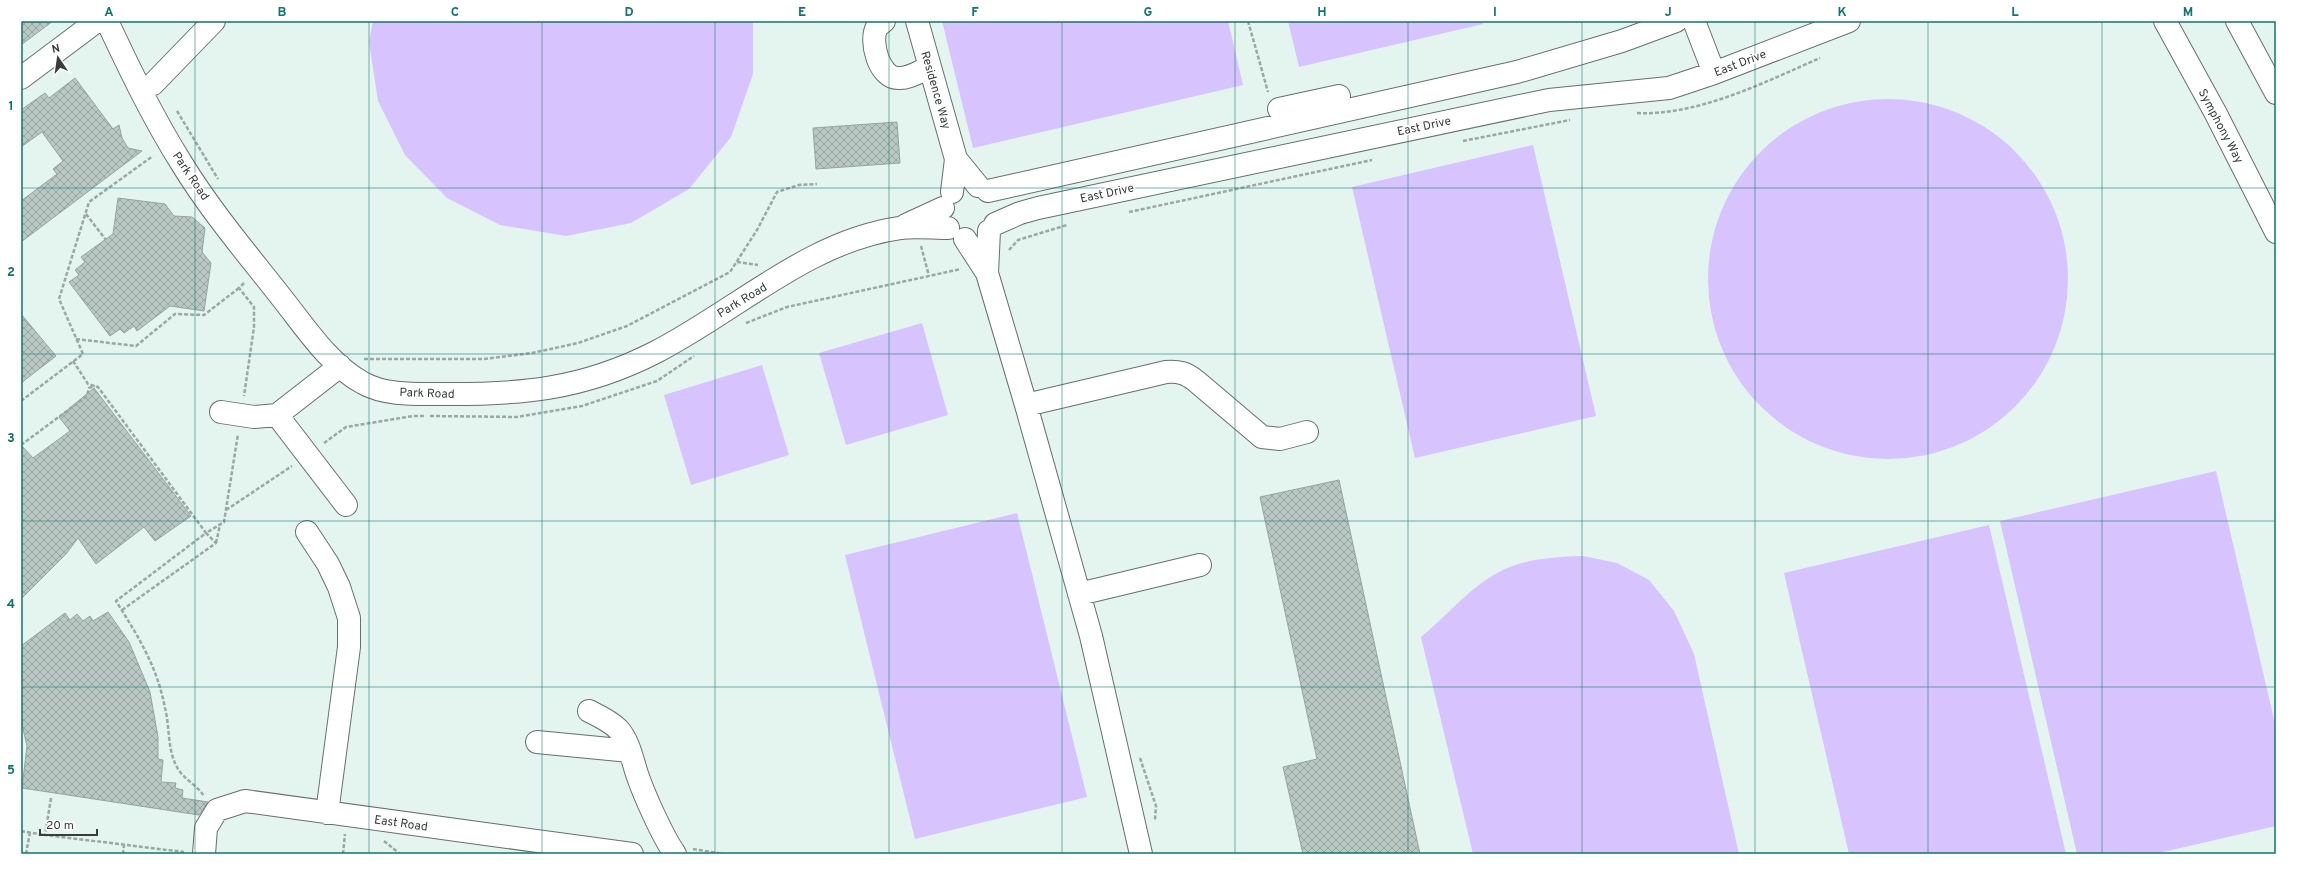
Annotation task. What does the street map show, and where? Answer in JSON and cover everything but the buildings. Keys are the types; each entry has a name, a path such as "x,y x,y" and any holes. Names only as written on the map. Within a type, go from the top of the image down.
{"street":[{"path":"21,78 97,21"},
{"name":"Park Road","path":"107,21 140,92 182,166 238,242 317,343 350,363 364,384 386,390 413,394 525,392 565,386 598,377 658,351 785,273 836,247 902,228 952,217"},
{"path":"153,84 214,21"},
{"path":"884,21 877,28 875,34 876,52 883,71 890,76 897,78 907,77 930,67"},
{"name":"Residence Way","path":"917,21 956,159 952,217"},
{"path":"1279,109 1551,48 1596,36 1634,21"},
{"path":"952,217 963,186 983,189 1517,72 1622,41 1676,21"},
{"path":"1694,21 1714,73"},
{"name":"East Drive","path":"992,227 1020,212 1549,100 1669,88 1714,73 1849,21"},
{"name":"Symphony Way","path":"2165,21 2215,112 2276,232"},
{"path":"2237,21 2276,93"},
{"name":"Residence Way","path":"956,159 983,189"},
{"path":"983,189 997,206 986,266"},
{"path":"952,217 982,236 992,227"},
{"path":"952,217 986,266 1079,594 1141,854"},
{"path":"231,414 254,417 277,415 350,363"},
{"path":"1026,405 1166,372 1177,371 1196,381 1262,438 1280,439 1307,432"},
{"path":"277,415 346,505"},
{"path":"307,532 328,564 339,587 349,618 349,647 327,813"},
{"path":"1079,594 1200,565"},
{"path":"589,712 618,729 633,758 665,838 675,854"},
{"path":"537,742 633,758"},
{"path":"585,758 616,760 633,758"},
{"name":"East Road","path":"197,853 206,828 217,810 245,801 632,854"}],"path":[{"path":"1248,21 1271,100 1279,109"},
{"path":"1636,113 1657,114 1706,103 1820,58"},
{"path":"173,105 221,183"},
{"path":"1458,142 1573,120"},
{"path":"21,401 83,354 59,300 85,213 89,202 147,159"},
{"path":"1126,212 1305,176 1378,159"},
{"path":"350,363 484,359 532,353 578,343 627,326 730,272 757,230 777,192 799,184 817,184"},
{"path":"85,213 106,240"},
{"path":"745,324 787,307 986,266 1001,259 1018,240 1072,223"},
{"path":"76,338 136,346 175,314 204,315 247,280"},
{"path":"204,795 177,768 171,750 166,709 158,679 146,649 116,601 224,522 226,510 231,414 254,327 254,307 239,288"},
{"path":"226,510 346,427 413,416 517,417 582,406 657,381 696,355"},
{"path":"73,361 88,384 98,388 206,534 216,543"},
{"path":"21,445 87,396 89,388 95,386"},
{"path":"122,610 216,543 220,525"},
{"path":"45,835 51,798"},
{"path":"21,830 45,835 197,853"},
{"path":"26,854 30,832"},
{"path":"338,833 352,834"},
{"path":"343,854 345,834"},
{"path":"382,839 400,854"},
{"path":"122,854 124,845"}],"shaded area":[{"path":"373,21 753,21 753,74 731,137 689,189 631,223 566,236 500,225 447,198 405,155 378,101 369,42"},
{"path":"942,21 1228,21 1243,85 973,148"},
{"path":"1288,21 1482,21 1483,24 1299,67"},
{"path":"1870,99 1906,99 1940,106 1957,112 1988,129 2016,151 2038,179 2055,210 2065,244 2068,261 2068,297 2065,314 2055,348 2038,379 2016,407 1988,429 1957,446 1940,452 1906,459 1870,459 1836,452 1819,446 1788,429 1760,407 1738,379 1721,348 1715,331 1708,297 1708,261 1715,227 1721,210 1738,179 1760,151 1788,129 1819,112 1836,106"},
{"path":"1533,145 1596,416 1415,458 1352,187"},
{"path":"922,323 948,415 846,445 819,353"},
{"path":"762,365 789,455 691,485 664,395"},
{"path":"2216,471 2276,728 2276,826 2154,854 2077,854 2000,521"},
{"path":"1017,513 1087,797 915,839 845,555"},
{"path":"1989,525 2066,854 1849,854 1784,573"},
{"path":"1583,556 1617,563 1649,580 1674,611 1694,654 1739,854 1473,854 1421,637 1471,591 1499,572 1534,560"}]}
